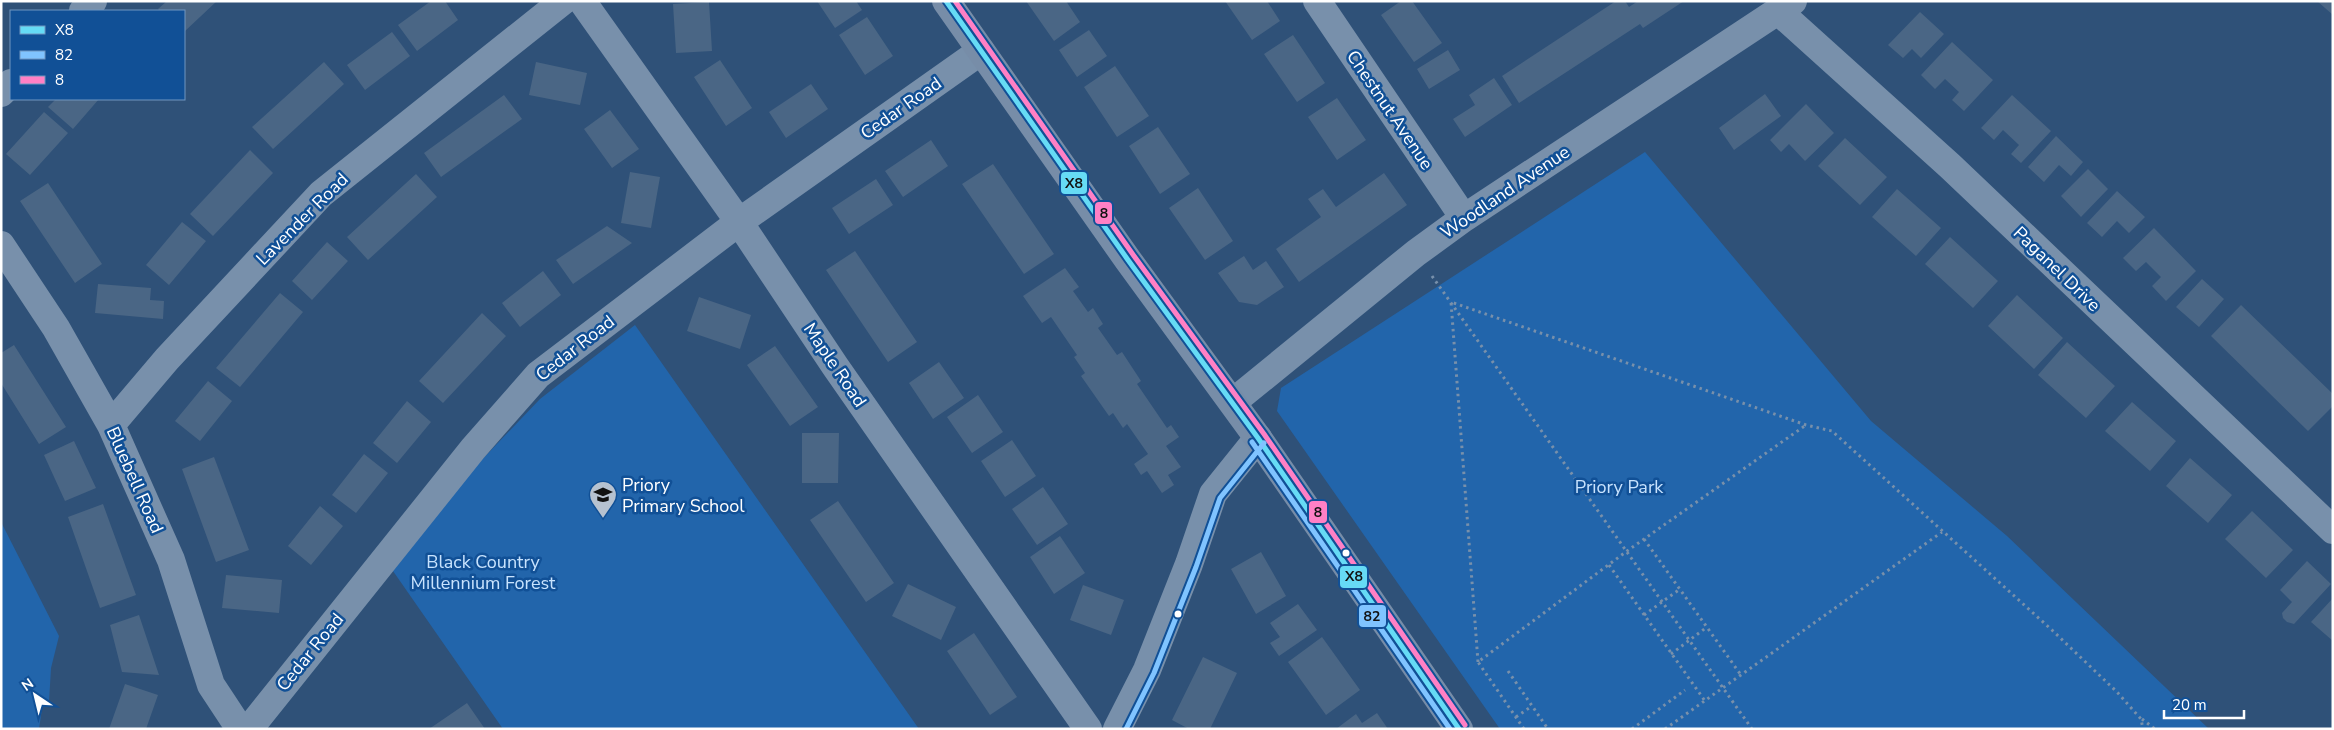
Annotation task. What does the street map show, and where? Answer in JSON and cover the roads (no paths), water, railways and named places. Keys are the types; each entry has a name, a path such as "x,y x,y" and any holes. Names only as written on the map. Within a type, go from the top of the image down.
{"main road":[{"path":"946,1 1128,260 1233,402 1459,729"}],"street":[{"path":"84,10 93,1"},
{"name":"Lavender Road","path":"111,425 166,359 321,194 563,1"},
{"name":"Maple Road","path":"582,1 739,222 835,366 1088,729"},
{"name":"Chestnut Avenue","path":"1316,1 1464,218"},
{"name":"Woodland Avenue","path":"1233,402 1416,253 1464,218 1785,6"},
{"name":"Paganel Drive","path":"1785,6 1950,166 2333,530"},
{"name":"Cedar Road","path":"249,729 473,449 538,375 739,222 981,51"},
{"name":"Bluebell Road","path":"1,245 56,328 111,425 171,560 211,685 240,729"},
{"path":"1117,729 1147,670 1189,564 1213,494 1258,438"}],"place":[{"name":"Priory Primary School","path":"603,519"}],"park label":[{"name":"Priory Park","path":"1619,487"},
{"name":"Black Country Millennium Forest","path":"483,572"}]}
